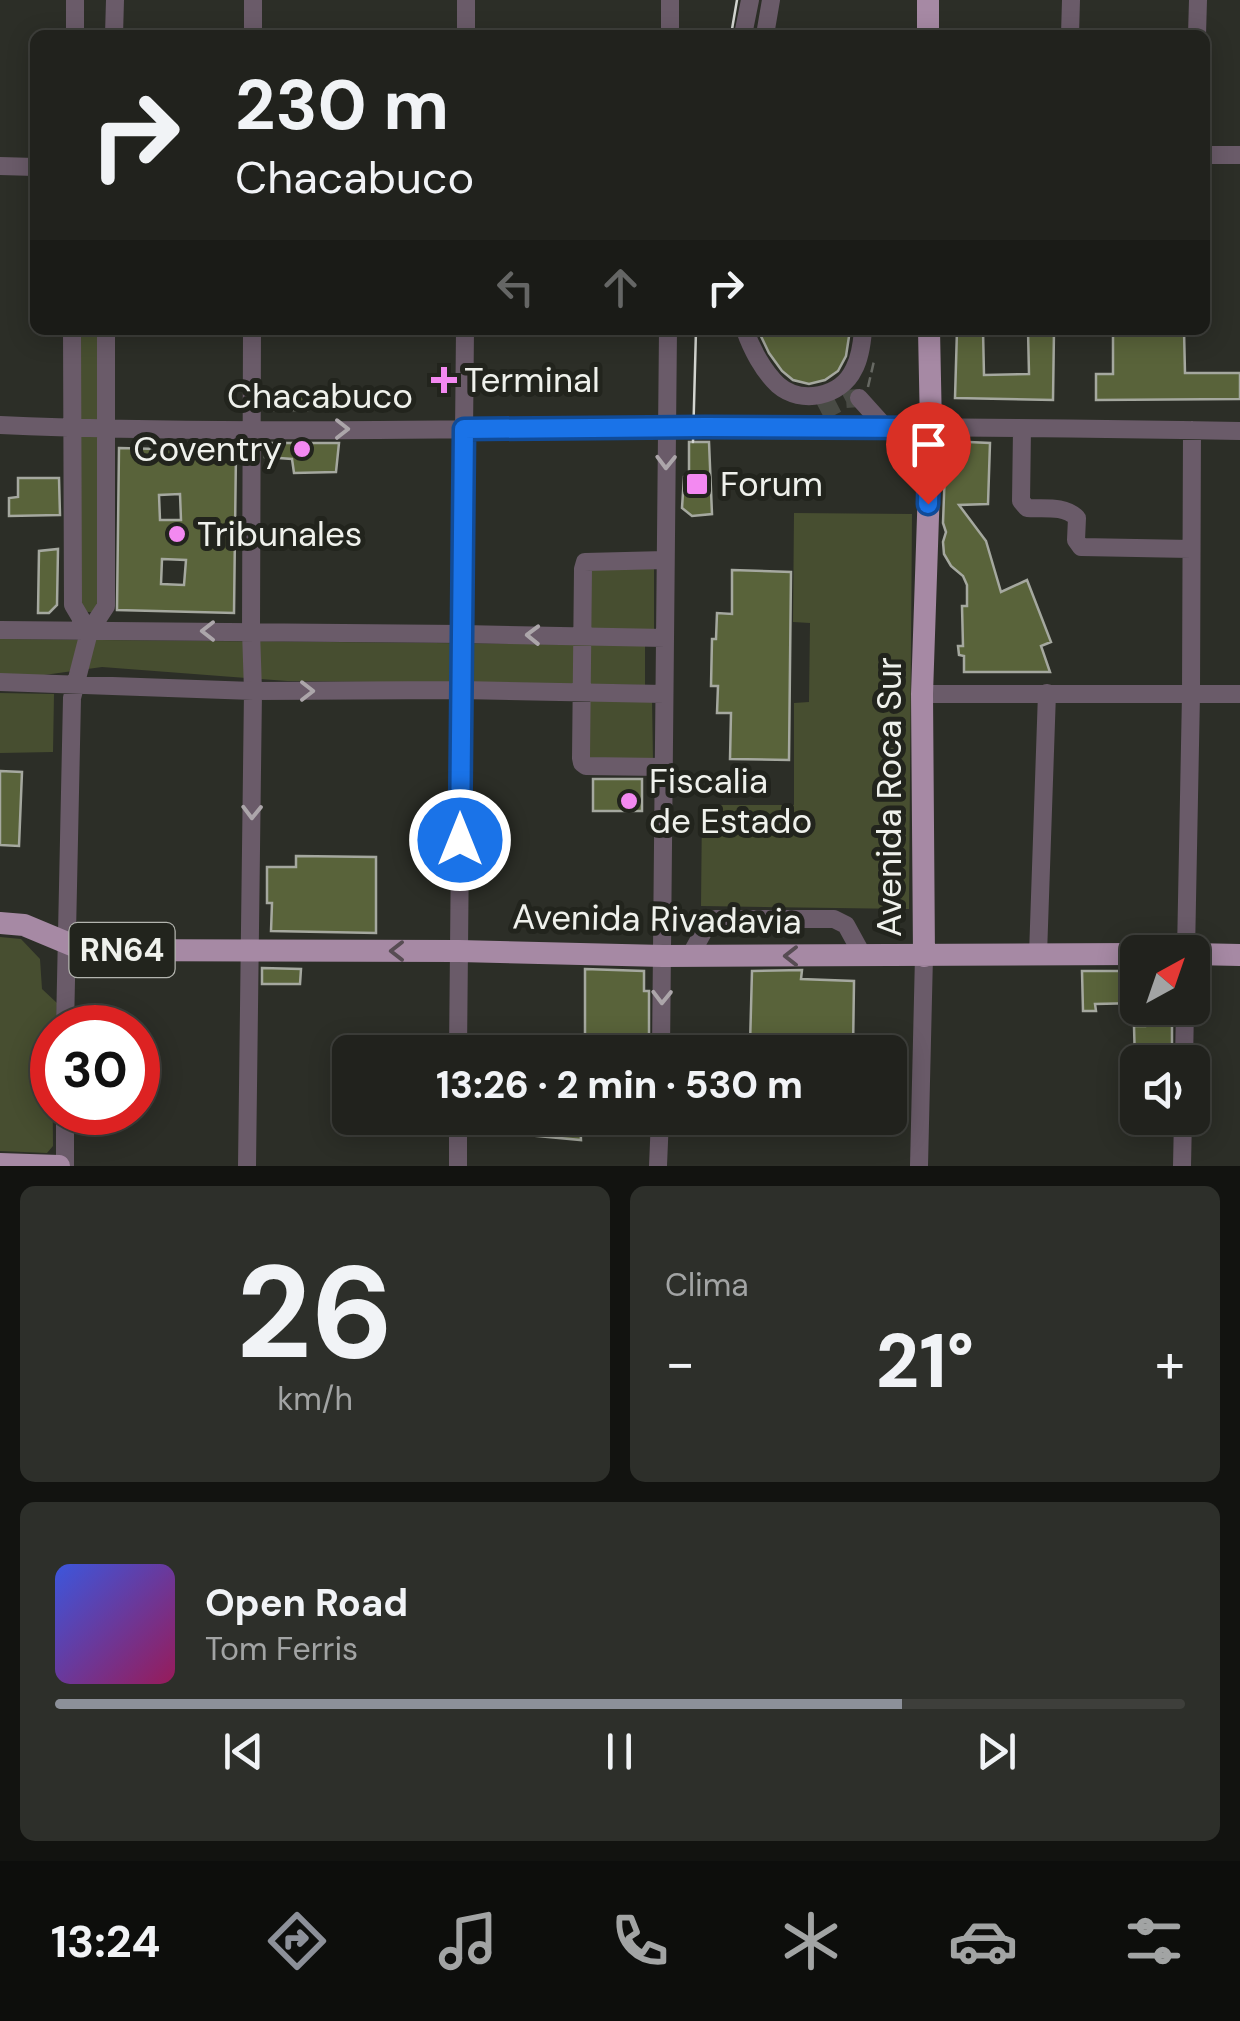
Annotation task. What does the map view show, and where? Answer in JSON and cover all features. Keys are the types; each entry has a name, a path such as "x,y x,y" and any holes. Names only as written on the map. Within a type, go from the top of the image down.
{"main road":[{"path":"928,0 928,30"},
{"name":"Avenida Roca Sur","path":"924,956 922,694 929,335"},
{"name":"Avenida Rivadavia","path":"0,923 32,928 84,950 663,956 1120,954"},
{"path":"1210,953 1240,954"},
{"path":"0,1164 62,1166"}],"street":[{"path":"75,30 76,0"},
{"path":"114,30 115,0"},
{"path":"253,0 253,30"},
{"path":"466,0 466,30"},
{"path":"670,0 670,30"},
{"path":"744,30 750,0"},
{"path":"766,30 771,0"},
{"path":"1070,30 1071,0"},
{"path":"1198,0 1198,30"},
{"path":"1210,154 1240,155"},
{"path":"0,166 30,166"},
{"path":"72,335 74,605 89,632"},
{"path":"66,944 72,698 89,632 106,606 106,335"},
{"path":"247,1166 253,692 252,335"},
{"path":"458,1035 466,335"},
{"path":"661,1035 668,335"},
{"path":"746,335 780,386 800,396 822,396 846,381 855,369 862,335"},
{"path":"858,398 886,428"},
{"path":"790,428 821,412"},
{"name":"Chacabuco","path":"0,425 1240,430"},
{"path":"1022,429 1021,501 1027,508 1071,512 1077,518 1076,540 1081,547 1191,549"},
{"path":"1189,935 1192,430"},
{"path":"662,767 582,763 583,569 585,562 665,560"},
{"path":"0,630 666,638"},
{"path":"0,682 253,692 461,690 664,694"},
{"path":"1038,955 1047,693"},
{"path":"922,694 1240,694"},
{"path":"690,956 707,925 715,919 834,920 846,924 863,956"},
{"name":"RN64","path":"66,944 66,1005"},
{"name":"Avenida Roca Sur","path":"919,1166 924,956"},
{"path":"62,1166 64,1135"},
{"path":"458,1135 458,1166"},
{"path":"658,1166 659,1135"},
{"path":"1182,1166 1183,1135"}],"green space":[{"path":"77,335 100,335 97,613 80,611"},
{"path":"794,513 912,514 909,909 701,906 702,805 794,805 794,703 809,702 810,623 793,622"},
{"path":"590,567 654,567 654,630 590,629"},
{"path":"0,639 645,645 645,685 287,681 102,667 37,676 0,675"},
{"path":"0,693 54,694 53,752 0,753"},
{"path":"590,700 652,700 653,760 590,760"},
{"path":"0,937 21,939 40,959 42,989 57,1003 30,1005 30,1135 53,1135 53,1146 47,1153 0,1151"}],"building":[{"path":"760,335 849,335 846,356 838,371 809,384 793,380 769,353"},
{"path":"957,335 983,335 984,375 1029,374 1028,335 1054,335 1053,400 955,398"},
{"path":"1113,335 1184,335 1185,373 1240,373 1240,399 1096,400 1096,374 1113,374"},
{"path":"270,393 307,394 307,410 270,410"},
{"path":"946,441 990,443 988,504 959,505 986,541 1001,592 1027,580 1051,642 1041,646 1050,672 964,672 964,656 959,655 958,646 963,646 962,606 967,606 967,585 944,554 943,542"},
{"name":"Forum","path":"689,442 709,442 712,514 692,516 682,508 684,477 689,477"},
{"name":"Coventry","path":"265,443 339,443 336,472 294,473 292,459 265,457"},
{"name":"Tribunales","path":"119,448 236,451 234,613 117,610","holes":["180,494 181,520 160,520 159,495","162,559 186,560 184,585 161,584"]},
{"path":"18,478 59,478 60,515 9,516 9,498 18,497"},
{"path":"58,549 57,605 49,613 38,613 39,551"},
{"name":"Forum","path":"732,570 791,572 789,760 730,759 731,713 717,713 718,686 711,686 717,613 732,614"},
{"path":"0,771 22,772 19,846 0,845"},
{"name":"Fiscalia de Estado","path":"593,779 642,779 642,811 593,811"},
{"path":"296,856 376,857 376,933 271,931 267,867 296,867"},
{"path":"262,968 301,969 300,984 262,984"},
{"path":"585,969 644,971 644,991 649,991 649,1035 585,1035"},
{"path":"802,970 801,979 854,981 853,1035 750,1035 752,971"},
{"path":"1082,971 1120,971 1120,1003 1095,1004 1096,1011 1083,1011"},
{"path":"1172,1025 1172,1045 1135,1045 1134,1026"},
{"path":"526,1135 581,1135 581,1140"}],"tunnel":[{"path":"821,412 846,399 859,398"}],"tram line":[{"path":"732,30 737,0"},
{"path":"693,442 696,335"}],"place":[{"name":"Terminal","path":"444,380"},
{"name":"Coventry","path":"302,449"},
{"name":"Forum","path":"697,484"},
{"name":"Tribunales","path":"177,534"},
{"name":"Fiscalia de Estado","path":"629,801"}],"route":[{"path":"460,840 464,429 930,428 928,504"}]}
